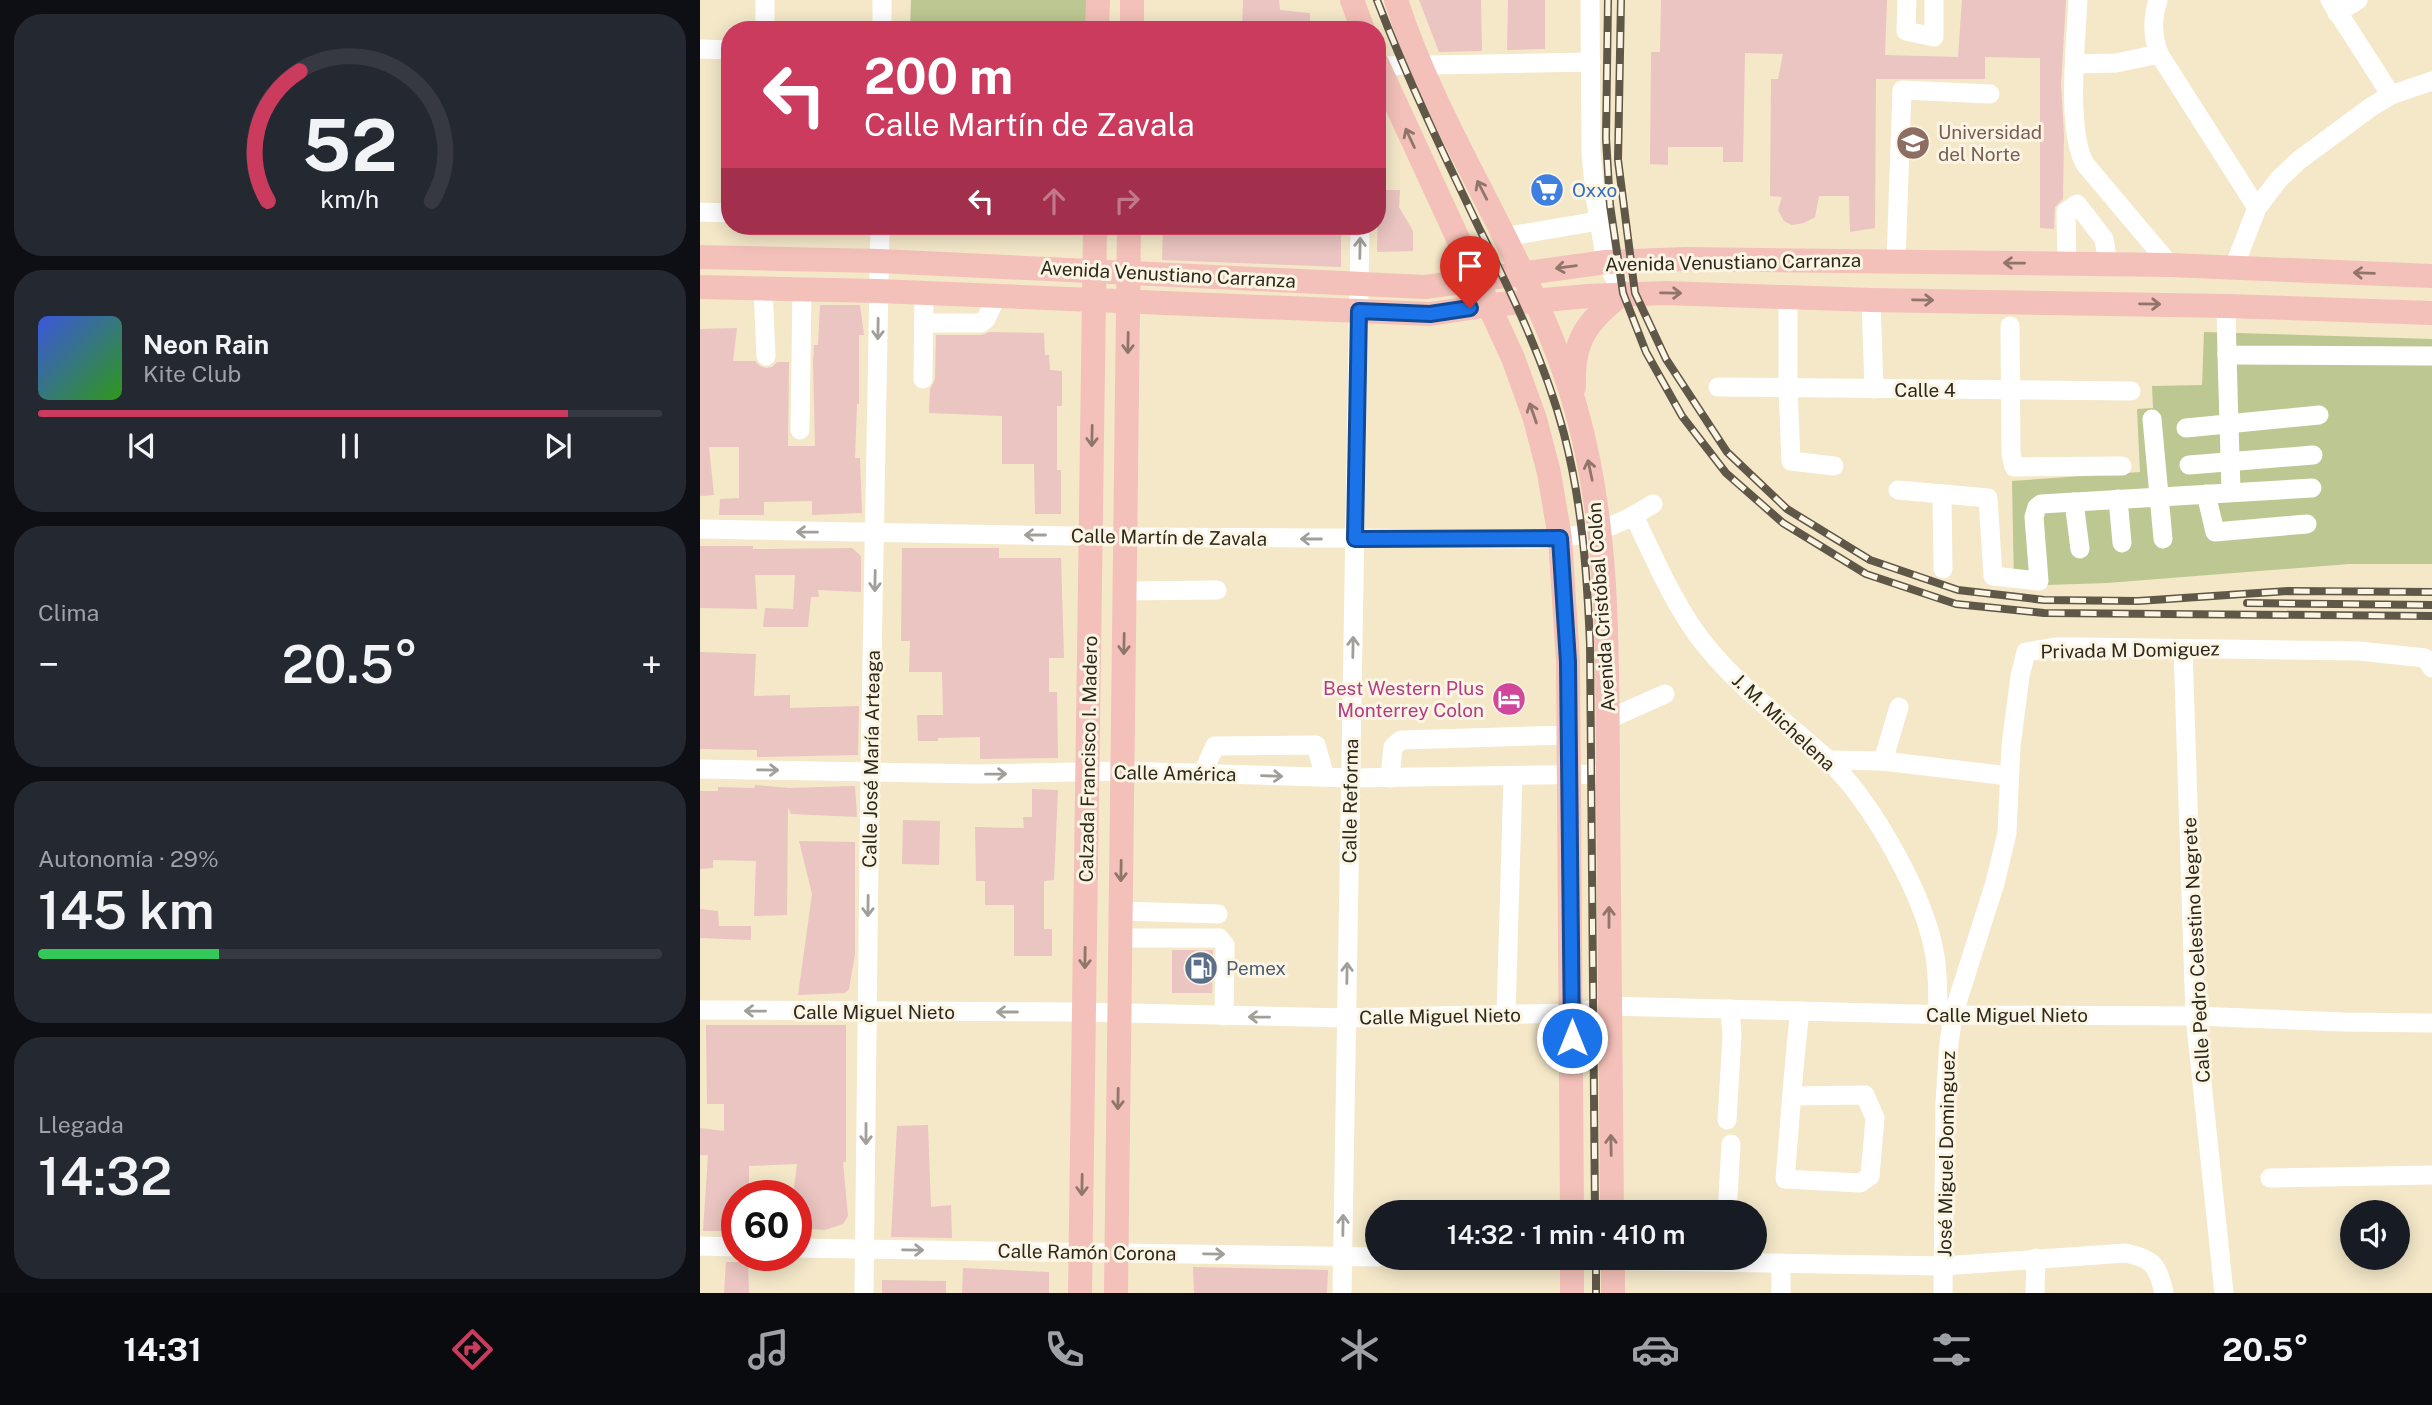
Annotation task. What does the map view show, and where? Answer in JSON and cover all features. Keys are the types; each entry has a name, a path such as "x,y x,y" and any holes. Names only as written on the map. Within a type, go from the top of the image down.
{"main road":[{"path":"1097,21 1098,0"},
{"path":"1132,0 1132,21"},
{"path":"1352,0 1360,21"},
{"name":"Avenida Cristóbal Colón","path":"1396,0 1422,65 1535,301 1576,408 1593,483 1599,532 1609,719 1612,1200"},
{"name":"Avenida Cristóbal Colón","path":"1386,84 1490,305 1535,419 1549,473 1560,538 1567,637 1570,775 1572,1200"},
{"name":"Calzada Francisco I. Madero","path":"1080,1293 1095,235"},
{"name":"Calzada Francisco I. Madero","path":"1116,1293 1129,235"},
{"name":"Avenida Venustiano Carranza","path":"700,257 879,261 1425,287 1606,262 1674,259 2170,265 2432,276"},
{"name":"Avenida Venustiano Carranza","path":"700,287 878,291 1430,314 1490,305 1623,293 2432,313"},
{"path":"1576,408 1573,370 1579,340 1599,313 1623,293"},
{"path":"1572,1270 1572,1293"},
{"path":"1613,1270 1613,1293"}],"street":[{"path":"765,0 765,21"},
{"path":"882,0 882,21"},
{"path":"1590,0 1591,152 1598,221 1606,262 1623,293"},
{"path":"1907,0 1906,31 1934,37 1934,0"},
{"path":"2078,0 2076,140 2081,157 2170,265"},
{"path":"2158,0 2154,13 2154,41 2159,54 2257,208"},
{"path":"2358,0 2333,6 2391,95"},
{"path":"700,50 721,50"},
{"path":"2075,64 2116,63 2159,54"},
{"path":"1386,66 1591,62"},
{"path":"2234,267 2257,208 2278,179 2371,107 2391,95 2432,82"},
{"path":"1896,261 1902,90 1990,94"},
{"path":"2067,263 2066,212 2077,204 2104,239 2108,264"},
{"path":"700,212 721,213"},
{"path":"1504,237 1598,221"},
{"name":"Calle José María Arteaga","path":"864,1293 880,235"},
{"name":"Calle Reforma","path":"1342,1293 1360,235"},
{"path":"763,288 765,356"},
{"path":"800,430 802,289"},
{"path":"923,379 924,293"},
{"path":"924,323 981,323 986,319 996,297"},
{"path":"1788,297 1791,461 1834,466"},
{"path":"1871,300 1874,390"},
{"path":"2226,306 2231,492"},
{"path":"2010,326 2011,454 2014,467 2122,466"},
{"path":"2227,355 2432,356"},
{"name":"Calle 4","path":"1718,387 2132,391"},
{"path":"2186,428 2319,415"},
{"path":"2152,419 2163,539"},
{"path":"2189,465 2313,455"},
{"path":"1898,490 1988,498 1993,576 2039,581 2035,511 2041,504 2312,488"},
{"path":"1942,494 1943,569"},
{"path":"2206,494 2215,532 2307,524"},
{"path":"2118,499 2122,543"},
{"path":"2074,502 2080,549"},
{"name":"Calle Martín de Zavala","path":"700,529 1125,537 1560,538 1599,532 1653,504"},
{"name":"J. M. Michelena","path":"1634,516 1660,569 1704,644 1763,705 1828,760 1867,809 1891,847 1928,928 1945,1015"},
{"path":"1125,591 1217,590"},
{"name":"Privada M Domiguez","path":"1945,1015 2002,856 2007,833 2009,776 2020,676 2026,652 2056,647 2266,648 2392,653 2425,658 2432,668"},
{"name":"Calle Pedro Celestino Negrete","path":"2183,649 2196,1016 2224,1293"},
{"path":"1609,719 1665,694"},
{"path":"1884,761 1899,707"},
{"path":"1390,778 1393,747 1401,740 1569,735"},
{"path":"1202,774 1216,746 1316,745 1325,777"},
{"path":"1828,760 1884,761 2009,776"},
{"name":"Calle América","path":"700,769 980,774 1122,771 1351,778 1608,774"},
{"path":"1506,1014 1513,777"},
{"path":"1121,911 1219,914"},
{"path":"1121,938 1219,939 1224,945 1224,1016"},
{"name":"Calle Miguel Nieto","path":"700,1010 867,1013 1084,1012 1119,1015 1346,1018 1572,1013 1610,1006 1945,1015 2196,1016 2432,1023"},
{"path":"1727,1120 1732,1036 1730,1009"},
{"path":"1792,1096 1865,1095 1875,1118 1870,1176 1860,1183 1785,1179 1792,1096 1800,1011"},
{"name":"José Miguel Dominguez","path":"1943,1293 1945,1015"},
{"path":"1728,1200 1731,1144"},
{"path":"2270,1178 2432,1175"},
{"name":"Calle Ramón Corona","path":"812,1248 865,1249 977,1243 1081,1252 1365,1257"},
{"path":"700,1246 721,1247"},
{"path":"1767,1262 1943,1266 2125,1253 2142,1256 2155,1265 2164,1293"},
{"path":"2035,1293 2036,1258"},
{"path":"1781,1263 1781,1293"}],"green space":[{"path":"911,0 1088,0 1087,21 910,21"},
{"path":"2204,332 2432,339 2432,564 2349,564 2107,583 2014,586 2012,481 2140,472 2137,409 2153,408 2152,386 2202,385"}],"building":[{"path":"1243,0 1279,0 1280,10 1310,13 1310,21 1242,21"},
{"path":"1419,0 1481,0 1482,51 1439,52"},
{"path":"1508,0 1545,0 1545,49 1507,50"},
{"path":"1661,0 1887,0 1885,55 1958,57 1962,0 2066,0 2061,85 2064,135 2063,199 2055,207 2054,229 2040,228 2040,58 1985,57 1985,79 1876,79 1875,228 1850,232 1849,196 1819,196 1815,217 1792,225 1784,221 1778,210 1782,197 1770,196 1771,79 1778,79 1783,54 1745,53 1743,162 1723,162 1723,147 1668,147 1668,165 1650,164 1651,52 1660,52"},
{"path":"1386,190 1400,190 1399,207 1413,231 1413,251 1377,252 1377,235 1386,235"},
{"path":"1163,235 1341,235 1341,267 1162,260"},
{"path":"820,305 860,305 864,335 859,335 859,404 855,458 860,458 862,513 812,515 812,501 764,502 764,515 719,515 720,499 739,498 739,447 709,447 714,495 700,496 700,329 737,328 733,361 755,361 766,368 777,362 789,362 788,446 815,446 813,362 814,345 818,345"},
{"path":"990,332 1044,333 1045,355 1049,355 1050,370 1062,371 1062,406 1057,406 1057,470 1061,470 1061,514 1035,514 1034,464 1002,464 1002,416 929,413 930,389 935,379 936,335 981,335"},
{"path":"700,546 753,546 753,549 852,548 861,556 861,592 818,590 819,597 811,597 808,627 763,627 765,608 793,609 795,575 755,575 757,609 700,608"},
{"path":"902,548 999,548 999,558 1061,558 1064,658 1049,658 1049,692 1057,692 1058,758 980,759 980,737 918,741 917,715 943,715 942,672 909,672 910,641 901,641"},
{"path":"700,652 756,654 754,696 790,695 790,708 859,706 858,755 757,757 757,750 700,749"},
{"path":"755,785 789,788 855,786 857,817 791,814 788,807 787,915 754,916 756,861 713,860 713,868 700,869 700,791 718,791 718,787 754,788"},
{"path":"1032,789 1058,790 1054,880 1044,881 1044,929 1052,929 1052,956 1014,956 1014,905 985,905 985,881 976,881 975,827 1024,828 1023,817 1032,817"},
{"path":"903,820 940,821 939,865 902,864"},
{"path":"799,841 855,842 855,954 849,989 845,993 798,995 812,894"},
{"path":"700,909 718,911 719,926 751,926 751,940 700,938"},
{"path":"1172,950 1213,950 1212,993 1172,993"},
{"path":"706,1025 846,1025 846,1162 843,1162 848,1216 843,1224 825,1230 812,1229 812,1180 795,1180 797,1164 749,1166 749,1180 721,1180 721,1231 703,1231 708,1155 700,1155 700,1128 724,1131 724,1104 707,1104"},
{"path":"928,1125 931,1207 951,1205 952,1238 891,1237 897,1126"},
{"path":"1193,1267 1328,1270 1327,1293 1194,1293"},
{"path":"963,1268 1049,1272 1049,1293 962,1293"},
{"path":"725,1271 748,1271 749,1293 724,1293"},
{"path":"882,1280 946,1281 946,1293 882,1293"}],"railway":[{"path":"1377,0 1386,21"},
{"path":"1608,0 1606,138 1610,205 1623,293 1646,352 1682,416 1726,473 1783,523 1866,574 1956,604 2044,613 2432,616"},
{"path":"1621,0 1618,160 1635,293 1666,359 1727,452 1787,509 1870,560 1958,590 2044,600 2138,601 2288,591 2432,592"},
{"path":"1386,22 1537,355 1564,434 1575,486 1585,565 1590,644 1595,1200"},
{"path":"2247,603 2432,605"},
{"path":"1596,1270 1596,1293"}],"place":[{"name":"Universidad del Norte","path":"1913,143"},
{"name":"Oxxo","path":"1547,190"},
{"name":"Best Western Plus Monterrey Colon","path":"1509,699"},
{"name":"Pemex","path":"1201,968"}],"route":[{"path":"1470,308 1430,314 1359,311 1355,539 1560,538 1568,662 1572,1038"}]}
